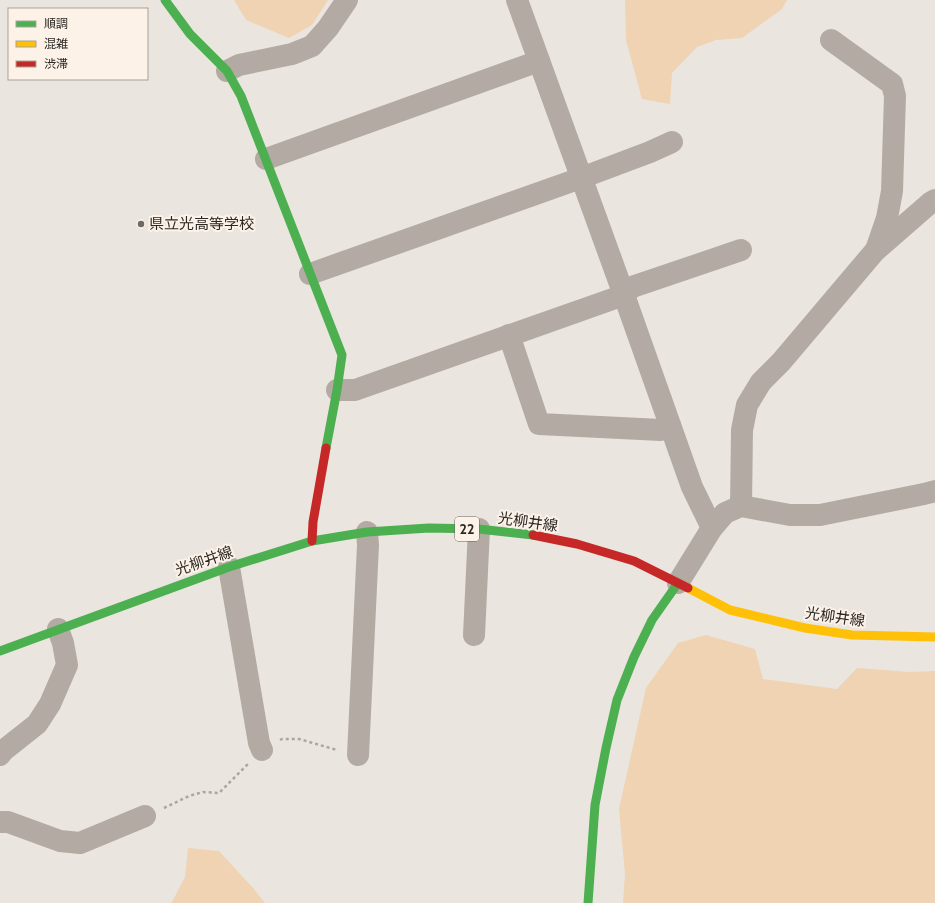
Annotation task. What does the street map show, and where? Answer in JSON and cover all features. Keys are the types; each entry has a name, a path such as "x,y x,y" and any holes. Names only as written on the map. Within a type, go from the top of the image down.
{"main road":[{"path":"165,0 190,34 227,71 241,96 342,355 313,522 312,541"},
{"name":"光柳井線","path":"0,651 230,567 312,541 366,532 429,528 479,529 532,535 578,544 634,561 730,610 805,628 852,635 935,637"},
{"path":"588,903 595,805 617,700 634,657 652,620 678,583"}],"street":[{"path":"227,71 239,65 292,54 312,46 328,28 347,0"},
{"path":"517,0 692,487 712,528"},
{"path":"831,40 892,84 895,96 892,191 887,218 875,251"},
{"path":"266,159 539,62"},
{"path":"310,274 581,178 650,152 672,142"},
{"path":"741,506 742,430 747,405 761,382 781,362 875,251 935,200"},
{"path":"337,390 355,390 624,295 632,287 741,250"},
{"path":"509,335 539,424 661,430 670,425"},
{"path":"678,583 712,528 725,513 741,506 790,515 820,515 935,491"},
{"path":"474,635 479,529"},
{"path":"358,755 368,545 366,532"},
{"path":"230,567 259,743 262,750"},
{"path":"0,755 37,724 50,704 67,665 63,643 58,629"},
{"path":"0,822 8,822 60,841 80,843 145,816"}],"path":[{"path":"145,816 189,796 203,792 219,793 262,750 282,739 299,739 358,755"}],"shaded area":[{"path":"234,0 328,0 312,25 289,38 246,20"},
{"path":"625,0 787,0 782,9 742,38 716,40 697,47 672,73 670,104 642,99 626,40"},
{"path":"706,635 755,649 763,679 837,689 857,668 909,672 935,671 935,903 623,903 625,874 619,809 646,688 678,643"},
{"path":"188,848 219,851 265,903 170,903 172,902 185,877"}],"traffic: fast":[{"path":"165,0 190,34 227,71 241,96 342,355 326,448"},
{"path":"0,651 229,567 312,541 367,532 429,528 479,529 533,535"},
{"path":"588,903 595,805 617,700 634,657 652,620 678,583"}],"traffic: slow":[{"path":"688,588 730,610 805,628 852,635 935,637"}],"traffic: jam":[{"path":"312,541 313,522 326,448"},
{"path":"533,535 577,544 634,561 688,588"}],"place":[{"name":"県立光高等学校","path":"141,224"}]}
